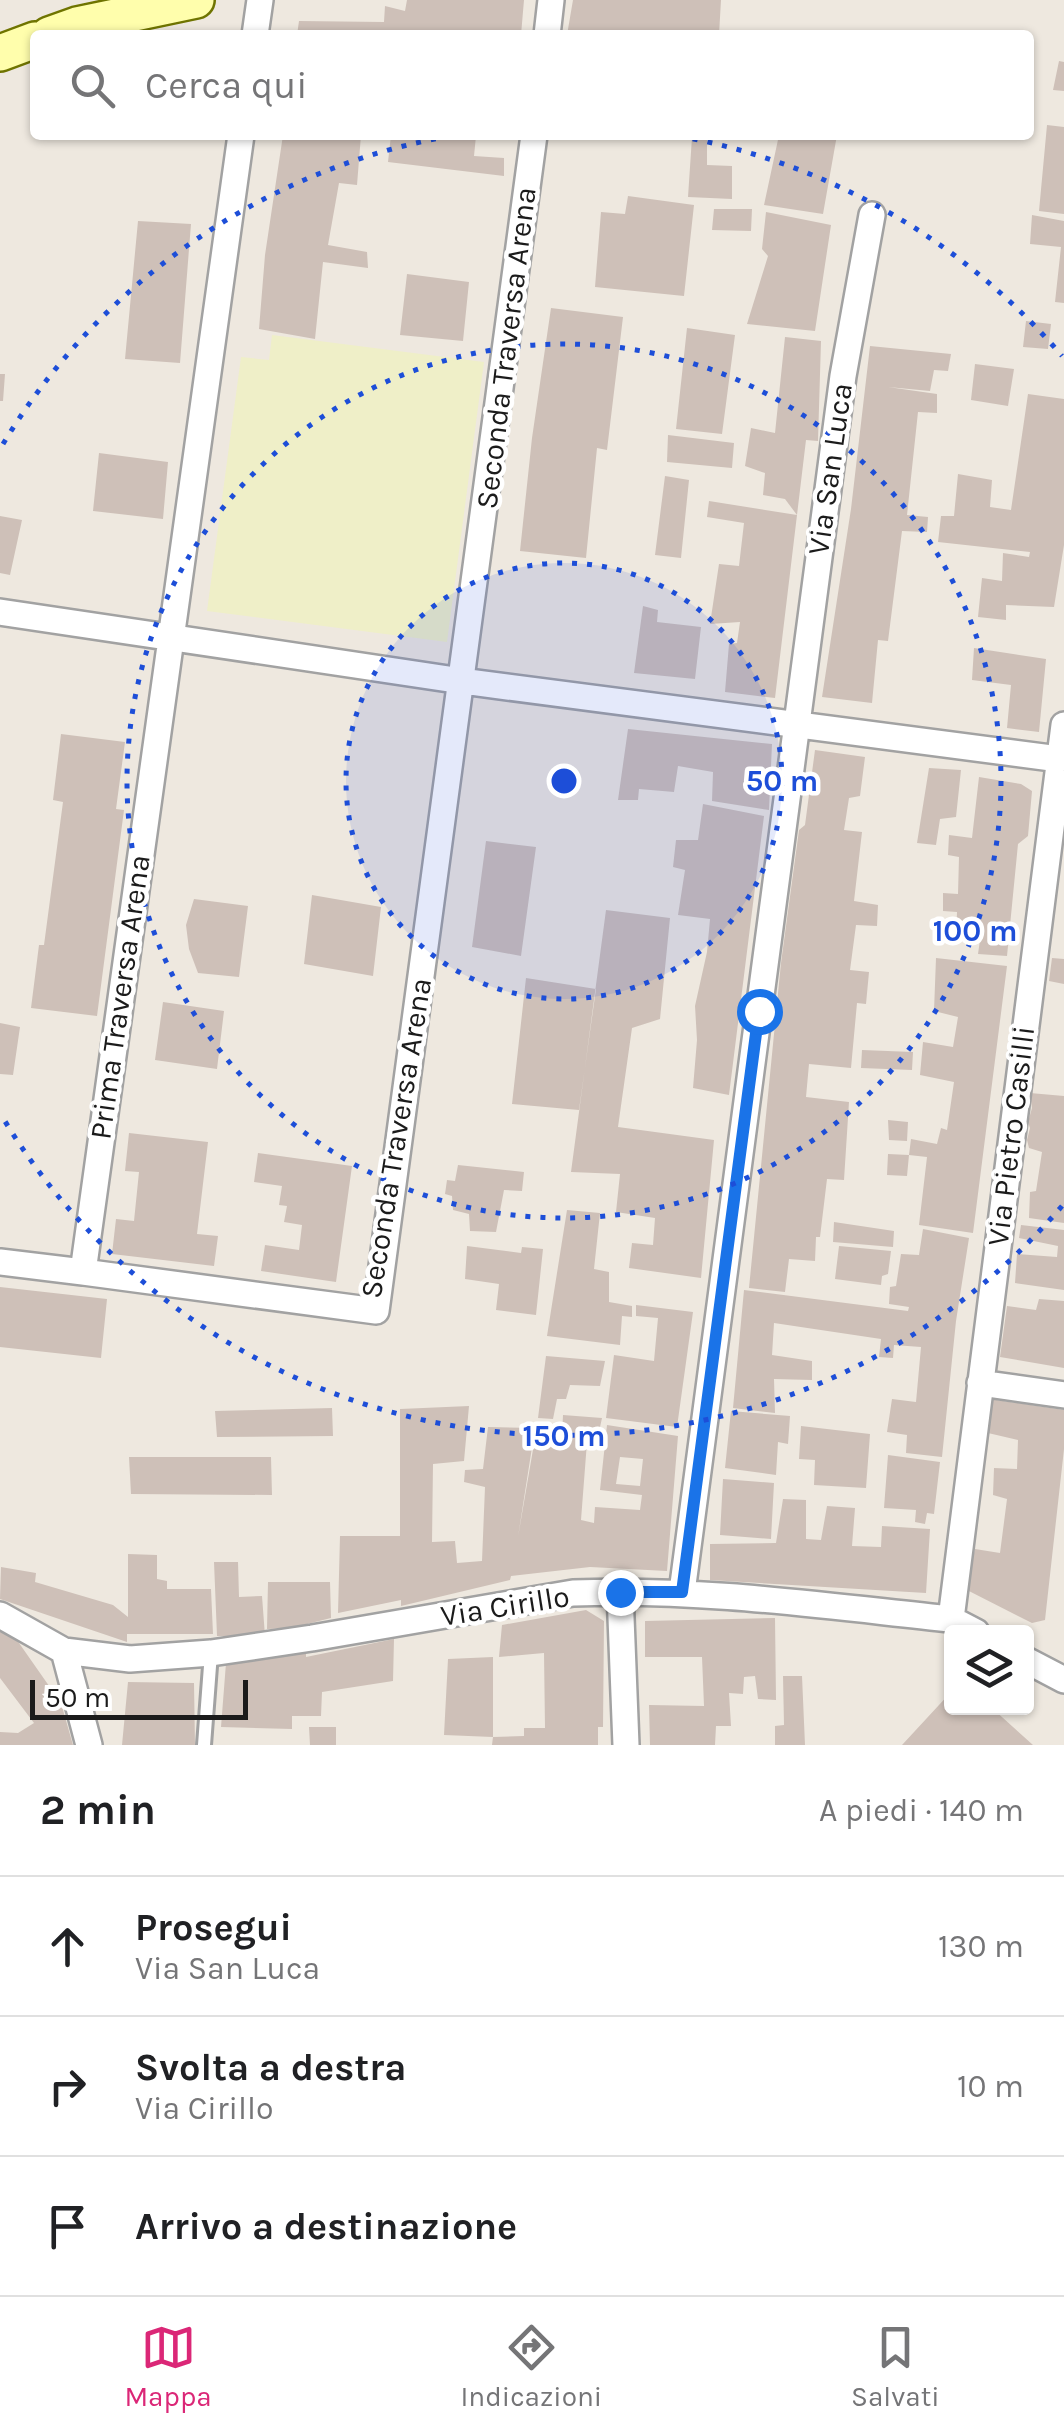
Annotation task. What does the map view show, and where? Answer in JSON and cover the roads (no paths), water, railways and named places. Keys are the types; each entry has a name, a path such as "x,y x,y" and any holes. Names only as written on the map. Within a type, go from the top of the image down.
{"street":[{"path":"55,30 78,12 196,0"},
{"path":"257,30 260,0"},
{"path":"548,30 551,0"},
{"path":"0,53 30,42"},
{"name":"Prima Traversa Arena","path":"83,1272 240,140"},
{"name":"Seconda Traversa Arena","path":"83,1272 376,1311 533,140"},
{"name":"Via San Luca","path":"682,1592 843,376 872,215"},
{"path":"0,612 462,681 1059,759"},
{"name":"Via Pietro Casilli","path":"951,1619 980,1384 1053,889 1064,725"},
{"path":"0,1262 83,1272"},
{"path":"980,1384 1064,1394"},
{"path":"620,1592 626,1745"},
{"name":"Via Cirillo","path":"0,1615 64,1651 130,1658 211,1653 573,1593 682,1592 951,1619 963,1625"},
{"path":"64,1651 89,1745"},
{"path":"1034,1662 1063,1671"}],"lane":[{"path":"204,1745 211,1653"}]}
